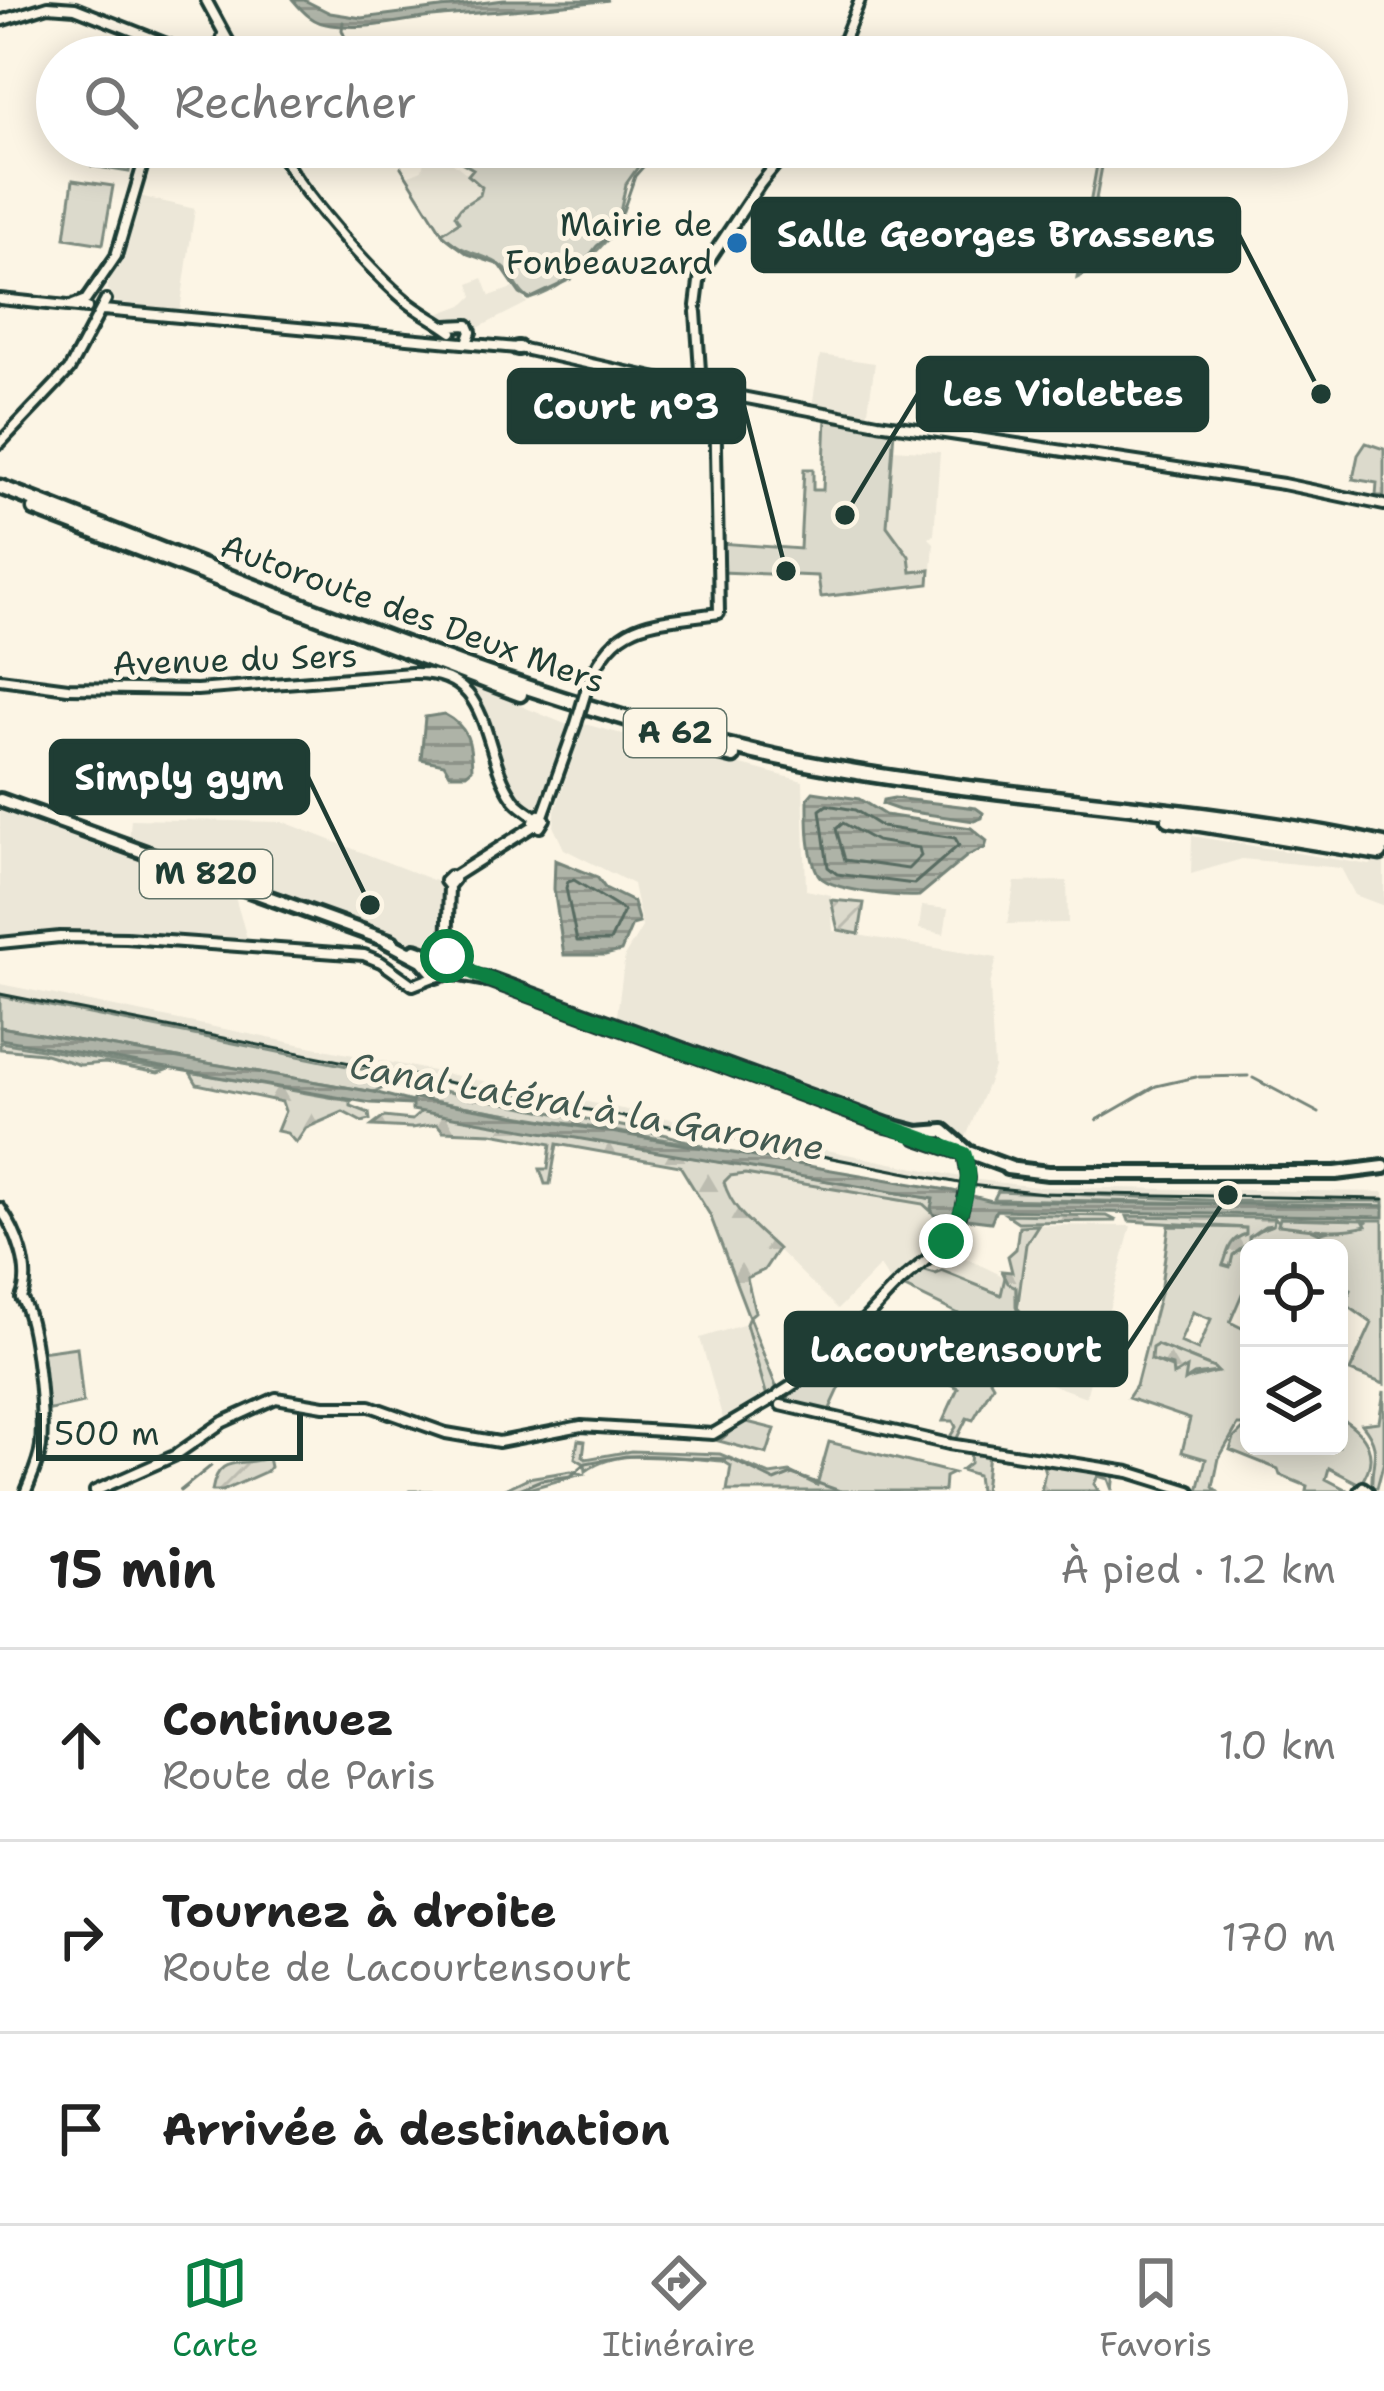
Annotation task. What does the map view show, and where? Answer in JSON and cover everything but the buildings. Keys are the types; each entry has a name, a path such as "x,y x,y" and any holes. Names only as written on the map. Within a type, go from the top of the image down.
{"highway":[{"name":"Autoroute des Deux Mers","path":"0,491 482,671 699,739 878,777 1239,820 1384,849"}],"main road":[{"path":"206,0 223,36"},
{"path":"845,36 860,0"},
{"path":"0,21 34,9 69,7 143,36"},
{"path":"0,443 61,380 88,338 105,272 123,238 142,168"},
{"path":"291,168 379,275 419,311 457,333 676,383 696,383 731,395"},
{"path":"696,383 702,360 696,309 700,274 773,168"},
{"path":"0,298 96,303 125,310 438,340 457,333"},
{"path":"696,383 716,394 954,436 1305,488 1384,505"},
{"path":"0,943 51,937 126,938 358,954 381,962 406,982 422,982 440,961 451,882 538,819 600,659 617,639 670,617 719,614 716,394"},
{"name":"Avenue du Sers","path":"0,679 68,688 197,691 420,673 437,676 461,688 475,702 509,792 538,819"},
{"name":"M 820","path":"0,798 1011,1168"},
{"name":"M 820","path":"941,1140 986,1162 1032,1172 1384,1170"},
{"path":"95,1491 174,1456 260,1405 287,1400 370,1406 446,1433 499,1442 581,1426 705,1435 726,1429 780,1400 937,1252 962,1212 968,1176 964,1154"},
{"path":"968,1176 986,1162"},
{"path":"0,1208 20,1247 41,1430 38,1460 26,1491"},
{"path":"780,1400 970,1448 1129,1472 1190,1491"}],"shaded area":[{"path":"460,168 482,186 480,195 462,209 460,222 443,232 407,176 422,170"},
{"path":"139,196 195,209 180,311 115,302 107,288"},
{"path":"483,278 490,296 515,287 527,303 478,328 464,319 447,323 433,316 465,304 473,296 469,284"},
{"path":"820,355 875,363 867,417 812,407"},
{"path":"892,449 940,452 934,535 929,538 934,543 932,570 911,573 909,556 887,526"},
{"path":"465,683 570,726 546,803 531,806 512,788 489,721"},
{"path":"584,724 803,781 806,890 831,895 833,931 997,958 990,985 994,1068 962,1147 616,1023 625,955 642,927 633,884 564,849 554,828 555,811"},
{"path":"0,804 232,887 249,945 202,939 35,935 0,940"},
{"path":"131,819 284,822 438,882 447,893 444,942 438,949 420,950 129,842"},
{"path":"1192,836 1370,865 1384,861 1384,906 1355,895 1341,868 1242,859 1191,874"},
{"path":"1067,881 1068,923 1007,924 1015,882"},
{"path":"922,906 948,909 944,934 919,929"},
{"path":"0,984 966,1178 965,1186 0,996"},
{"path":"744,1174 923,1204 933,1214 957,1219 942,1244 893,1286 880,1266 838,1309 737,1209 724,1182"},
{"path":"970,1179 1038,1187 1384,1192 1384,1201 1030,1194 968,1187"},
{"path":"1039,1225 1131,1226 1086,1397 1042,1381 1054,1336 1018,1322 1027,1244"},
{"path":"945,1248 1005,1277 1002,1296 938,1269 934,1260"},
{"path":"746,1324 768,1400 725,1426 700,1338"}],"green space":[{"path":"637,168 626,184 616,231 566,280 529,299 504,268 442,233 459,222 455,215 461,207 480,195 482,187 468,175 473,169"},
{"path":"1096,168 1102,168 1084,265 1087,273 1077,278"},
{"path":"73,180 113,186 103,244 65,238"},
{"path":"826,417 894,430 887,526 909,556 911,572 930,570 929,584 821,597 818,576 721,572 720,543 800,549 804,469 813,469 813,490 823,490"},
{"path":"1366,443 1384,449 1384,496 1376,496 1377,483 1353,479"},
{"path":"831,900 864,903 859,934 838,930"},
{"path":"0,996 407,1078 374,1092 0,1027"},
{"path":"0,1042 166,1070 80,1065 42,1053 0,1049"},
{"path":"190,1072 351,1101 351,1106 369,1113 370,1120 362,1122 343,1112 306,1128 296,1143 287,1133 277,1131 285,1111 282,1102 197,1084"},
{"path":"418,1086 667,1135 704,1146 414,1098"},
{"path":"422,1111 934,1199 932,1212 923,1204 745,1174 730,1176 724,1182 733,1202 778,1249 764,1270 747,1278 755,1312 749,1317 710,1215 680,1166 557,1144 550,1184 545,1184 540,1169 548,1169 551,1144 492,1133 443,1131 437,1124 372,1126 384,1117 412,1120"},
{"path":"998,1191 1231,1201 1384,1201 1384,1206 994,1199"},
{"path":"1006,1214 1107,1216 1117,1221 1018,1222"},
{"path":"1127,1216 1274,1218 1273,1225 1240,1239 1240,1250 1230,1267 1223,1265 1228,1250 1236,1239 1246,1234 1246,1228 1129,1221"},
{"path":"1274,1218 1320,1233 1360,1225 1366,1222 1363,1220 1383,1220 1384,1384 1350,1371 1372,1323 1348,1306 1348,1239 1248,1239 1273,1225"},
{"path":"1280,1218 1363,1220 1366,1226 1312,1229 1278,1225"},
{"path":"1038,1225 1026,1244 1017,1311 1016,1287 1002,1271 1012,1272 1008,1256 1016,1249 1019,1226"},
{"path":"1169,1226 1246,1228 1249,1231 1233,1255 1240,1247 1240,1299 1230,1322 1240,1327 1240,1425 1219,1458 1213,1487 1217,1491 1198,1491 1206,1459 1182,1452 1190,1419 1128,1398 1136,1386 1160,1293","holes":["1193,1312 1211,1319 1198,1350 1180,1342","1157,1345 1217,1372 1186,1380 1187,1368 1179,1371 1151,1360"]},
{"path":"922,1270 942,1271 1001,1295 1005,1277 1016,1287 1020,1311 1005,1356 1000,1355 993,1367 993,1385 955,1442 948,1440 956,1427 953,1421 943,1421 958,1388 945,1381 967,1333 996,1346 1002,1335 901,1286"},
{"path":"749,1317 777,1389 768,1400 746,1324"},
{"path":"1157,1345 1218,1372 1185,1381 1187,1368 1173,1376 1172,1366 1151,1360"},
{"path":"77,1347 83,1403 46,1411 40,1352"},
{"path":"815,1371 841,1385 828,1413 788,1400 791,1390"},
{"path":"1384,1391 1384,1461 1377,1488 1372,1487 1374,1449 1362,1424 1379,1422"},
{"path":"743,1421 775,1429 767,1454 719,1441"},
{"path":"1348,1424 1363,1438 1370,1455 1360,1484 1329,1468 1326,1479 1349,1491 1306,1491 1307,1486 1280,1475 1278,1469 1243,1455 1348,1455"},
{"path":"1240,1432 1240,1454 1230,1450"},
{"path":"578,1440 585,1441 586,1459 631,1451 720,1454 770,1475 790,1472 817,1485 829,1442 953,1473 945,1477 944,1491 727,1491 731,1466 723,1461 634,1456 586,1471 585,1464 575,1458"},
{"path":"971,1450 988,1453 984,1491 979,1491 977,1475 961,1470 970,1463"},
{"path":"268,1458 267,1471 212,1491 224,1467"},
{"path":"1042,1462 1114,1473 1112,1490 1108,1479 1098,1476 1094,1484 1099,1491 1041,1491"},
{"path":"571,1471 582,1474 521,1491 501,1491 528,1478"}],"water":[{"path":"293,0 362,18 504,0 609,0 358,26 319,22"},
{"path":"444,714 467,737 472,769 466,774 450,774 444,764 421,759 425,717"},
{"path":"813,792 859,799 885,815 971,828 987,841 985,848 967,856 919,896 835,885 818,874 812,856 808,798"},
{"path":"894,798 976,808 983,813 974,821 882,804"},
{"path":"555,860 597,877 605,888 633,902 639,923 632,925 621,951 564,955 554,889"},
{"path":"0,1027 992,1201 1384,1206 1384,1217 996,1210 991,1222 934,1215 933,1199 412,1110 412,1105 371,1103 0,1039"}],"waterway":[{"path":"343,22 344,36"},
{"path":"402,168 444,236 468,254 500,265 520,294 529,299 571,279 597,246 616,231 642,168"},
{"path":"1199,1077 1248,1076"},
{"path":"1097,1120 1156,1086 1196,1077"},
{"path":"1253,1078 1319,1113"},
{"path":"515,1491 541,1480 571,1476 586,1463 626,1456 730,1459 775,1481 792,1474 840,1491"},
{"path":"180,1491 211,1466"},
{"path":"409,1491 432,1491"}],"railway":[{"path":"0,994 969,1185 1044,1193 1384,1199"}],"place":[{"name":"Mairie de Fonbeauzard","path":"737,243"},
{"name":"Salle Georges Brassens","path":"1321,394"},
{"name":"Les Violettes","path":"845,515"},
{"name":"Court n°3","path":"786,571"},
{"name":"Simply gym","path":"370,905"},
{"name":"Lacourtensourt","path":"1228,1195"}],"route":[{"path":"447,956 487,979 964,1154 969,1174 961,1217 946,1241"}],"water label":[{"name":"Canal Latéral à la Garonne","path":"587,1106"}]}
